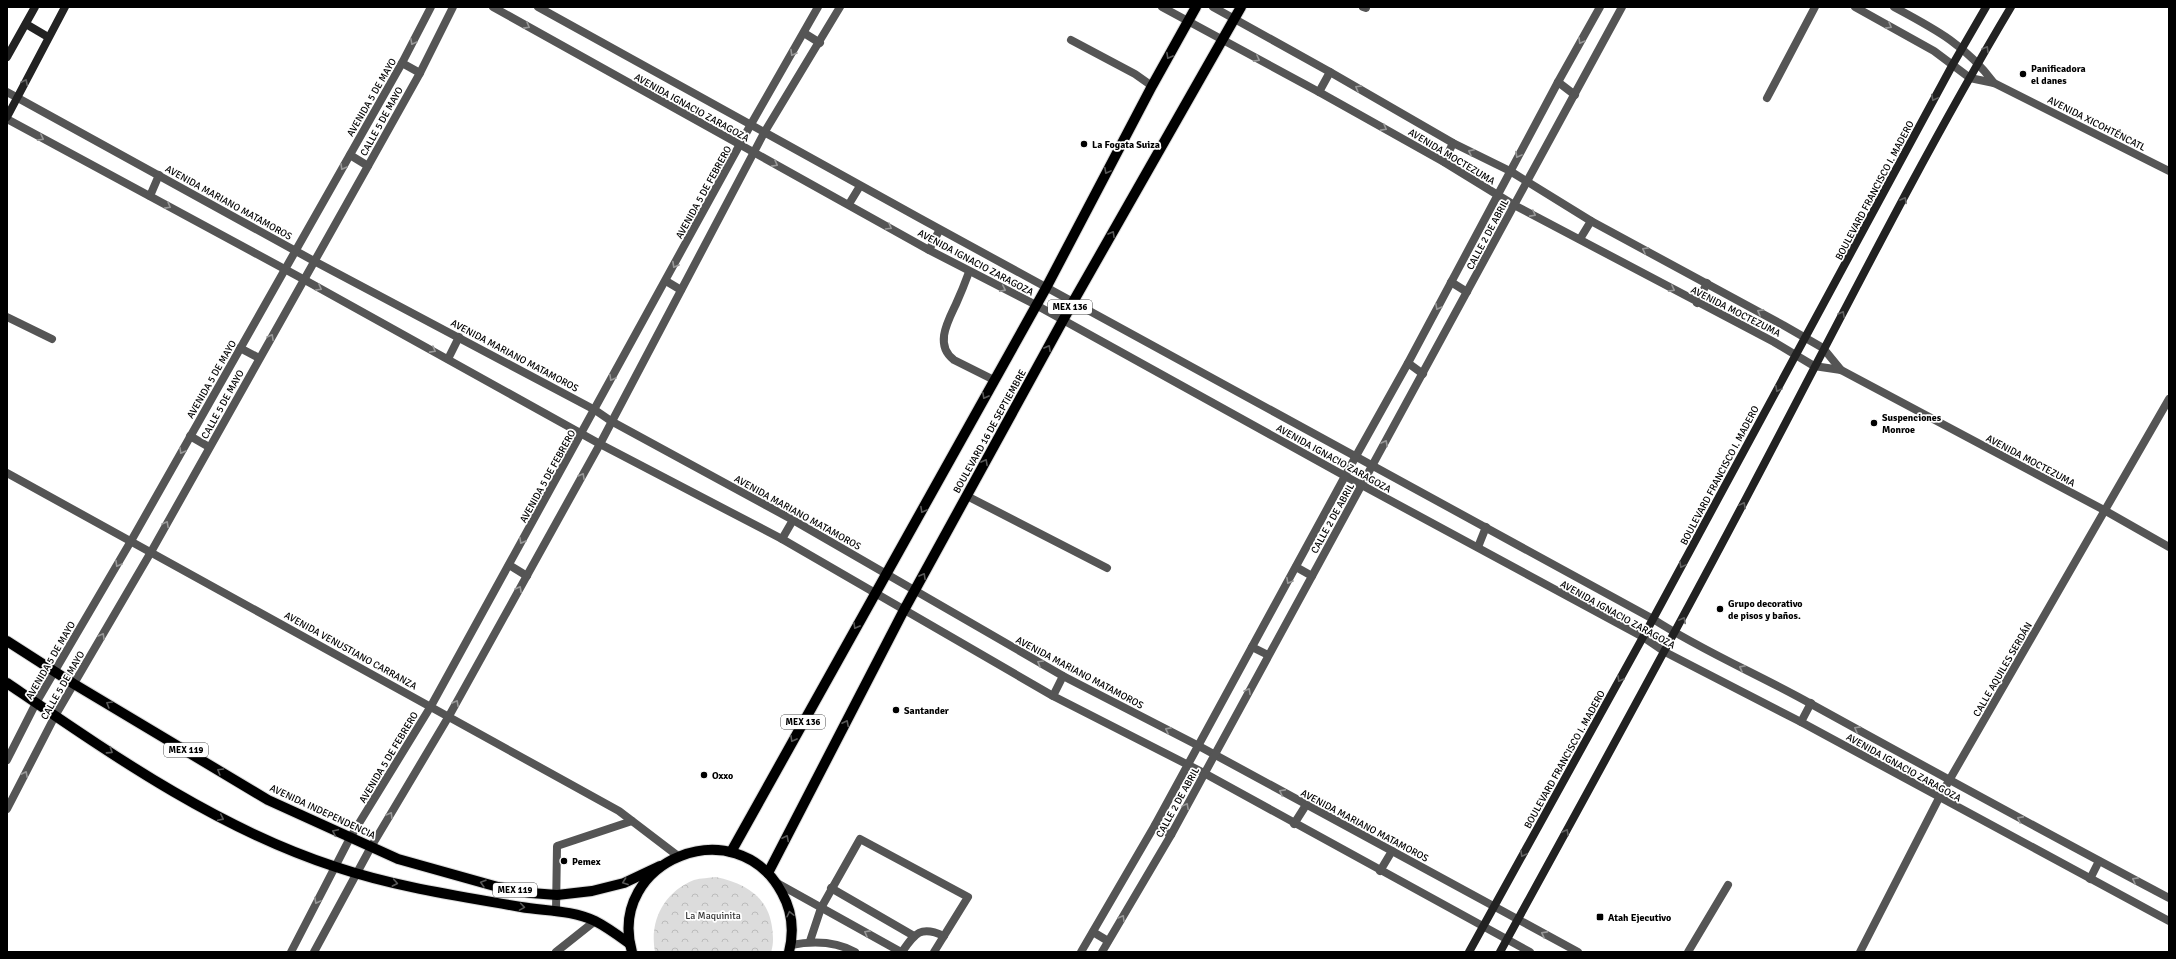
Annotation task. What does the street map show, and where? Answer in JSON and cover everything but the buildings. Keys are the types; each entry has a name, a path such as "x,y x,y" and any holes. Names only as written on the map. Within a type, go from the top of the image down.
{"main road":[{"path":"7,56 35,7"},
{"path":"7,118 65,7"},
{"name":"BOULEVARD 16 DE SEPTIEMBRE","path":"731,852 1046,288 1152,86 1196,7"},
{"name":"BOULEVARD 16 DE SEPTIEMBRE","path":"768,873 904,610 1072,302 1223,41 1241,7"},
{"name":"BOULEVARD FRANCISCO I. MADERO","path":"1469,952 1653,619 1952,64 1986,7"},
{"path":"1500,952 1676,634 1823,348 1978,62 2011,7"},
{"path":"26,24 48,37"},
{"name":"AVENIDA INDEPENDENCIA","path":"7,641 74,684 268,800 398,859 498,887 531,893 557,895 592,891 624,883 678,856 701,850 731,852 751,860 768,873 777,884 789,909 792,923 790,948"},
{"name":"MEX 119","path":"7,683 55,716 188,801 264,839 336,867 357,873 473,898 572,914 595,921 631,948"},
{"path":"631,948 629,926 632,909 638,893 660,866"}],"street":[{"name":"AVENIDA 5 DE MAYO","path":"7,760 36,703 131,541 285,270 402,63 431,7"},
{"name":"CALLE 5 DE MAYO","path":"7,809 55,716 151,552 303,279 368,166 420,73 453,7"},
{"name":"AVENIDA IGNACIO ZARAGOZA","path":"493,7 969,272 1036,305 1345,476 1643,637 1665,652 1801,722 1939,798 2169,921"},
{"name":"AVENIDA IGNACIO ZARAGOZA","path":"538,7 939,230 1653,619 1676,634 1811,704 1949,781 2169,898"},
{"name":"AVENIDA 5 DE FEBRERO","path":"291,952 350,838 431,706 750,126 818,7"},
{"path":"314,952 371,847 449,716 600,444 755,153 764,133 820,43 840,7"},
{"name":"AVENIDA MOCTEZUMA","path":"1162,7 1444,162 1514,205 1580,239 1814,366 1841,370 2104,510 2169,547"},
{"name":"AVENIDA MOCTEZUMA","path":"1213,7 1453,143 1510,171 1591,221 1707,283 1823,348 1841,370"},
{"name":"CALLE 2 DE ABRIL","path":"1081,952 1156,825 1197,745 1408,363 1497,194 1600,7"},
{"name":"CALLE 2 DE ABRIL","path":"1102,952 1171,835 1622,7"},
{"path":"1766,98 1815,7"},
{"name":"AVENIDA XICOHTÉNCATL","path":"1855,7 1934,51 1970,78 1994,83 2169,171"},
{"name":"AVENIDA XICOHTÉNCATL","path":"1894,7 1944,35 1978,62 1994,83"},
{"path":"804,33 820,43"},
{"path":"1071,40 1135,74 1152,86"},
{"path":"402,63 420,73"},
{"path":"1319,92 1330,72"},
{"path":"1558,82 1575,95"},
{"name":"AVENIDA MARIANO MATAMOROS","path":"7,92 314,261 595,410 611,421 793,520 1063,676 1197,745 1578,952"},
{"path":"7,118 448,358 600,444 782,539 1053,696 1204,773 1294,824 1530,952"},
{"path":"1444,162 1453,143"},
{"path":"350,155 368,166"},
{"path":"150,196 159,175"},
{"path":"849,204 860,186"},
{"path":"1580,239 1591,221"},
{"path":"930,250 939,230"},
{"path":"969,272 945,327 944,346 948,356 994,380"},
{"path":"666,281 681,290"},
{"path":"1451,282 1467,292"},
{"path":"1697,303 1707,283"},
{"path":"7,317 52,339"},
{"path":"448,358 459,337"},
{"path":"240,348 259,358"},
{"path":"1408,363 1423,374"},
{"name":"CALLE AQUILES SERDÁN","path":"1860,952 1939,798 2168,399 2169,391"},
{"path":"190,436 209,447"},
{"name":"AVENIDA VENUSTIANO CARRANZA","path":"7,473 619,811 678,856"},
{"path":"967,496 1107,568"},
{"path":"782,539 793,520"},
{"path":"1478,547 1486,527"},
{"path":"509,565 527,576"},
{"path":"1296,567 1312,576"},
{"path":"1252,647 1268,656"},
{"path":"1053,696 1063,676"},
{"path":"1801,722 1811,704"},
{"path":"1294,824 1306,805"},
{"path":"556,912 557,846 632,821"},
{"path":"1156,825 1171,835"},
{"path":"810,942 821,908 860,839 968,897 934,952"},
{"path":"1380,871 1392,851"},
{"path":"2090,879 2099,861"},
{"path":"777,884 901,952 914,936 923,930 931,930 944,936"},
{"path":"1688,952 1728,885"},
{"path":"831,888 914,936"},
{"path":"556,952 595,921"},
{"path":"1092,932 1108,941"},
{"path":"790,948 810,942 845,946 855,952"}],"green space":[{"name":"La Maquinita","path":"716,877 745,887 760,899 766,907 770,916 773,936 771,952 655,952 654,929 661,909 667,900 683,885 702,878"}],"place":[{"name":"Panificadora el danes","path":"2023,74"},
{"name":"La Fogata Suiza","path":"1084,144"},
{"name":"Suspenciones Monroe","path":"1874,423"},
{"name":"Grupo decorativo de pisos y baños.","path":"1720,609"},
{"name":"Santander","path":"896,710"},
{"name":"Oxxo","path":"704,775"},
{"name":"Pemex","path":"564,861"},
{"name":"Atah Ejecutivo","path":"1600,917"}]}
